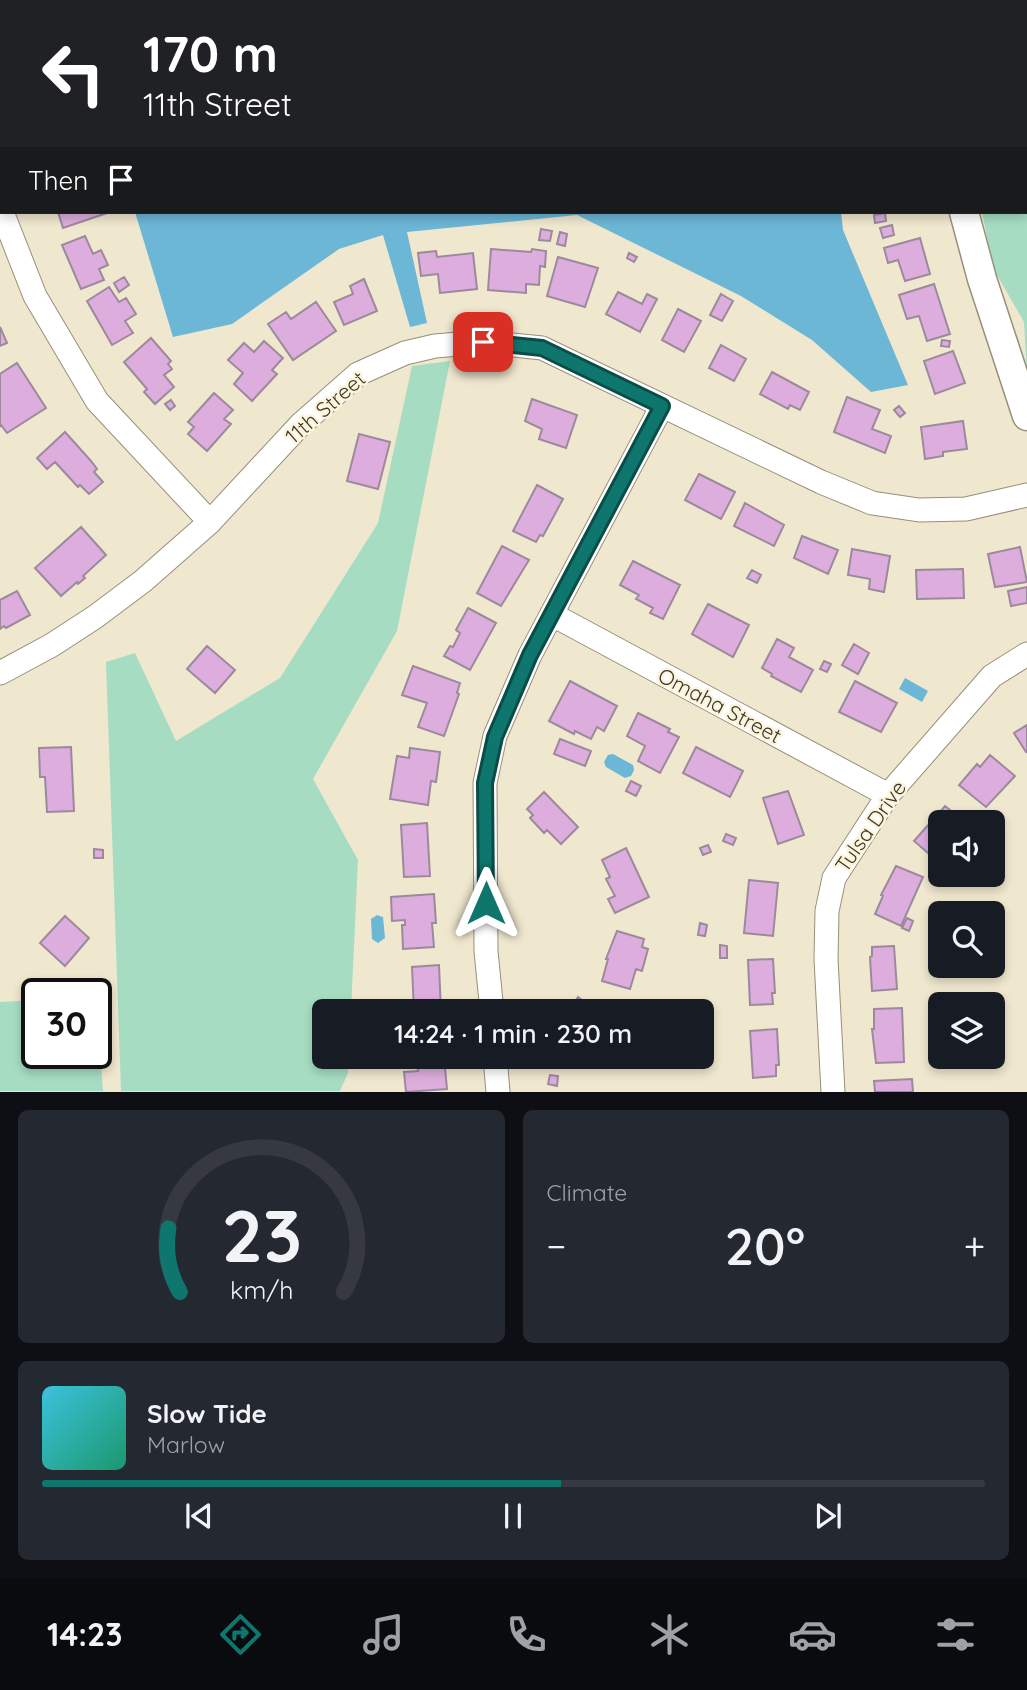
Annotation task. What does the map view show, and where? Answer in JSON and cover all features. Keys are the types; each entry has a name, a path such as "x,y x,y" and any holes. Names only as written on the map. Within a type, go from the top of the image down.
{"street":[{"path":"4,214 35,296 97,401 210,522"},
{"path":"965,214 982,279 1027,416"},
{"name":"11th Street","path":"0,673 52,645 143,581 210,522 300,425 358,373 405,353 435,346 483,342 542,348 821,482 872,503 919,510 966,509 1027,495"},
{"path":"491,999 486,951 485,783 495,737 530,655 662,406"},
{"name":"Omaha Street","path":"553,615 888,795"},
{"name":"Tulsa Drive","path":"833,1091 826,958 827,912 834,877 888,795 992,676 1027,654"},
{"path":"496,1069 498,1091"}],"green space":[{"path":"982,214 1027,214 1027,377 1024,322 993,268"},
{"path":"450,361 397,631 313,779 358,860 352,999 312,999 312,1069 348,1069 348,1073 340,1091 121,1091 106,662 135,653 176,741 280,678 378,523 412,366"},
{"path":"21,1001 21,1069 101,1069 103,1091 0,1091 0,1002"}],"water":[{"path":"136,214 841,214 843,230 908,385 871,392 812,340 741,296 577,215 407,232 427,323 410,327 383,235 339,249 232,324 173,337"},
{"path":"905,678 928,691 922,702 899,689"},
{"path":"613,754 633,765 631,776 625,778 606,767 604,762 608,755"},
{"path":"377,915 383,917 385,938 378,943 372,939 371,919"}],"building":[{"path":"59,214 104,214 63,228"},
{"path":"885,214 886,221 875,223 874,215"},
{"path":"892,225 894,235 883,238 880,228"},
{"path":"541,229 552,231 550,241 539,240"},
{"path":"560,232 567,234 565,246 557,244"},
{"path":"85,236 93,254 101,250 108,265 99,269 104,280 81,289 62,245"},
{"path":"920,238 930,274 905,281 898,260 888,263 884,248"},
{"path":"491,249 546,251 545,267 540,266 539,285 526,284 526,293 488,290"},
{"path":"436,251 437,257 473,253 477,289 440,293 438,274 421,276 418,253"},
{"path":"629,253 637,257 634,262 627,258"},
{"path":"558,257 598,268 585,307 547,296"},
{"path":"124,277 129,285 119,292 114,283"},
{"path":"364,279 377,311 344,325 334,302 353,294 350,286"},
{"path":"934,284 950,334 927,341 919,316 907,319 899,295"},
{"path":"109,287 119,302 126,298 136,314 125,321 133,333 112,345 87,301"},
{"path":"618,292 642,304 647,294 657,299 640,332 606,314"},
{"path":"721,294 733,301 722,321 710,315"},
{"path":"316,302 336,331 293,360 268,324 286,312 291,319"},
{"path":"678,309 701,321 684,352 662,340"},
{"path":"0,327 7,343 0,346"},
{"path":"151,338 171,361 168,364 172,369 164,375 174,387 155,404 144,392 147,389 124,362"},
{"path":"942,340 950,341 949,347 941,346"},
{"path":"264,341 283,358 272,370 277,374 252,401 234,384 243,373 228,360 244,343 254,352"},
{"path":"721,345 746,359 734,381 709,368"},
{"path":"953,351 965,383 935,394 924,361"},
{"path":"17,363 46,408 7,433 0,426 0,374"},
{"path":"772,372 809,392 800,410 790,405 788,409 760,394"},
{"path":"214,393 233,410 224,419 231,424 207,451 188,434 194,427 188,422"},
{"path":"847,397 880,410 872,429 891,436 885,453 834,432"},
{"path":"532,399 577,415 566,448 539,439 542,429 525,421"},
{"path":"171,400 175,406 170,410 165,404"},
{"path":"899,406 905,413 900,417 894,410"},
{"path":"963,421 967,449 943,452 943,456 925,459 921,427"},
{"path":"65,432 91,461 97,469 94,472 103,482 89,494 80,485 78,487 55,462 47,469 37,458"},
{"path":"359,434 390,442 378,489 347,481"},
{"path":"699,474 735,492 721,519 685,500"},
{"path":"537,485 563,499 543,536 540,535 536,542 513,531"},
{"path":"745,503 784,525 774,546 734,526"},
{"path":"81,527 106,555 83,576 85,578 61,596 35,568"},
{"path":"802,536 838,550 828,574 794,558"},
{"path":"502,546 529,560 501,606 477,593"},
{"path":"1020,547 1027,582 995,587 988,554"},
{"path":"852,549 890,556 884,592 869,589 870,579 848,575"},
{"path":"633,561 680,585 663,619 650,613 653,608 636,599 639,595 620,585"},
{"path":"963,569 964,598 917,599 916,570"},
{"path":"752,570 761,575 757,583 747,578"},
{"path":"1027,587 1027,603 1011,606 1008,591"},
{"path":"17,591 30,615 0,629 0,600"},
{"path":"708,604 749,625 733,657 692,634"},
{"path":"468,608 496,623 470,670 444,656 450,646 453,647 460,633 456,630"},
{"path":"777,639 794,648 789,657 813,670 801,692 762,668"},
{"path":"854,644 869,653 858,674 842,665"},
{"path":"207,646 235,670 215,693 187,669"},
{"path":"824,661 831,664 827,672 820,669"},
{"path":"413,666 460,683 459,694 444,736 418,727 427,703 402,695"},
{"path":"570,681 617,706 604,731 597,727 591,739 575,731 574,734 549,721"},
{"path":"855,681 897,703 881,732 839,712"},
{"path":"638,713 670,729 668,732 679,737 660,773 638,761 645,746 627,736"},
{"path":"1027,725 1027,752 1026,752 1014,733"},
{"path":"560,739 591,751 585,766 554,754"},
{"path":"71,747 74,811 47,812 45,777 40,777 39,748"},
{"path":"696,747 743,771 730,797 683,773"},
{"path":"410,748 440,752 436,782 431,781 428,805 390,799 397,756 409,758"},
{"path":"990,755 1015,776 986,807 959,785 977,764 980,767"},
{"path":"631,781 641,786 636,796 626,791"},
{"path":"788,791 804,835 778,844 763,798"},
{"path":"544,792 578,827 561,844 547,830 544,833 530,818 533,815 527,809"},
{"path":"427,823 430,876 404,877 401,825"},
{"path":"928,825 928,853 914,841"},
{"path":"726,834 736,838 733,845 723,841"},
{"path":"708,845 711,852 703,855 700,848"},
{"path":"626,848 649,897 615,913 608,899 615,896 606,879 610,877 602,860"},
{"path":"94,849 103,850 103,858 94,858"},
{"path":"896,866 923,877 901,926 875,914 883,896 881,895"},
{"path":"749,880 778,883 773,936 744,933"},
{"path":"434,894 434,947 403,949 402,925 405,925 405,920 392,921 391,897"},
{"path":"65,916 89,938 65,966 40,943"},
{"path":"907,918 913,921 909,931 902,928"},
{"path":"700,923 707,925 705,936 698,935"},
{"path":"617,931 644,939 642,947 648,949 642,971 636,969 630,989 602,981 606,959"},
{"path":"720,945 727,946 727,958 720,958"},
{"path":"894,946 897,989 872,991 872,947"},
{"path":"773,959 773,1004 750,1005 748,960"},
{"path":"439,965 440,999 413,999 412,967"},
{"path":"902,1008 904,1062 876,1063 872,1029 874,1009"},
{"path":"777,1029 779,1065 776,1065 776,1076 753,1078 750,1031"},
{"path":"445,1069 447,1089 406,1092 404,1072"},
{"path":"550,1075 558,1076 557,1086 548,1084"},
{"path":"912,1079 913,1092 875,1092 874,1081"}],"route":[{"path":"483,342 542,348 662,406 530,655 495,737 485,783 486,903"}]}
